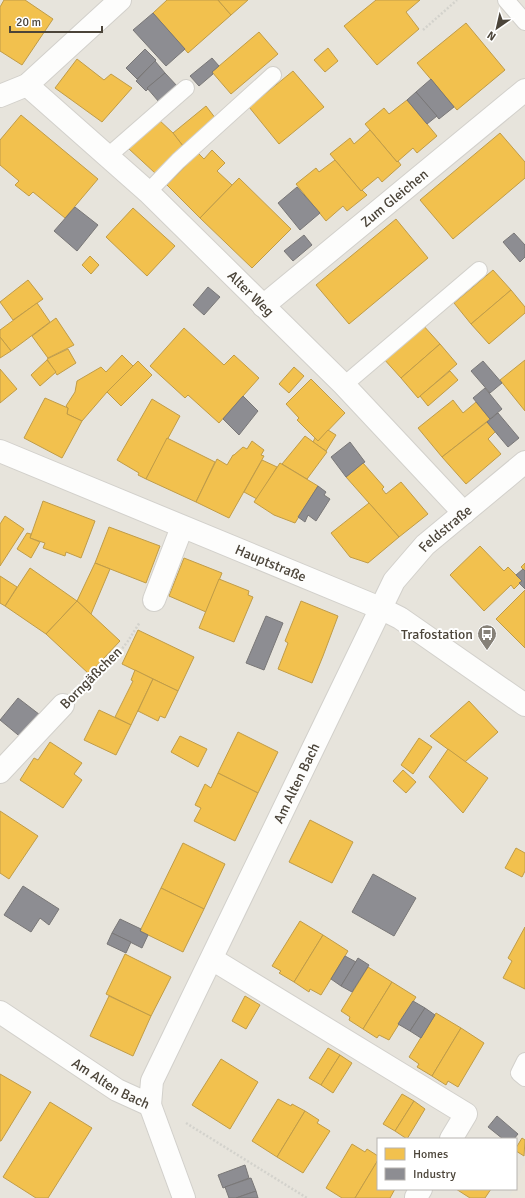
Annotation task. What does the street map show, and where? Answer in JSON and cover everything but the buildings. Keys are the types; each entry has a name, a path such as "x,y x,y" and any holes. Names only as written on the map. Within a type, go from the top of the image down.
{"street":[{"path":"0,94 27,85 120,0"},
{"name":"Alter Weg","path":"27,85 148,192 344,385 464,513"},
{"name":"Zum Gleichen","path":"263,306 525,90"},
{"name":"Hauptstraße","path":"0,451 380,608 400,618 525,705"},
{"name":"Feldstraße","path":"380,608 394,581 405,566 425,546 525,462"},
{"path":"154,600 182,527"},
{"name":"Am Alten Bach","path":"0,1012 117,1090 150,1105 152,1081 380,608"},
{"name":"Borngäßchen","path":"0,772 63,705"},
{"path":"212,959 466,1114 452,1138"},
{"path":"150,1105 184,1198"}],"lane":[{"path":"506,0 525,22"},
{"path":"148,192 178,161 272,74"},
{"path":"107,157 186,88"},
{"path":"344,385 479,270"},
{"path":"525,1061 519,1073 525,1078"}],"path":[{"path":"423,30 457,0"},
{"name":"Borngäßchen","path":"63,705 111,663 128,641 154,600"},
{"path":"150,1105 176,1117 307,1198"}],"shaded area":[{"path":"0,0 525,0 525,1198 0,1198"},
{"path":"525,1163 525,1198 509,1198 513,1190 517,1190 517,1181"}],"place":[{"name":"Trafostation","path":"487,651"}]}
